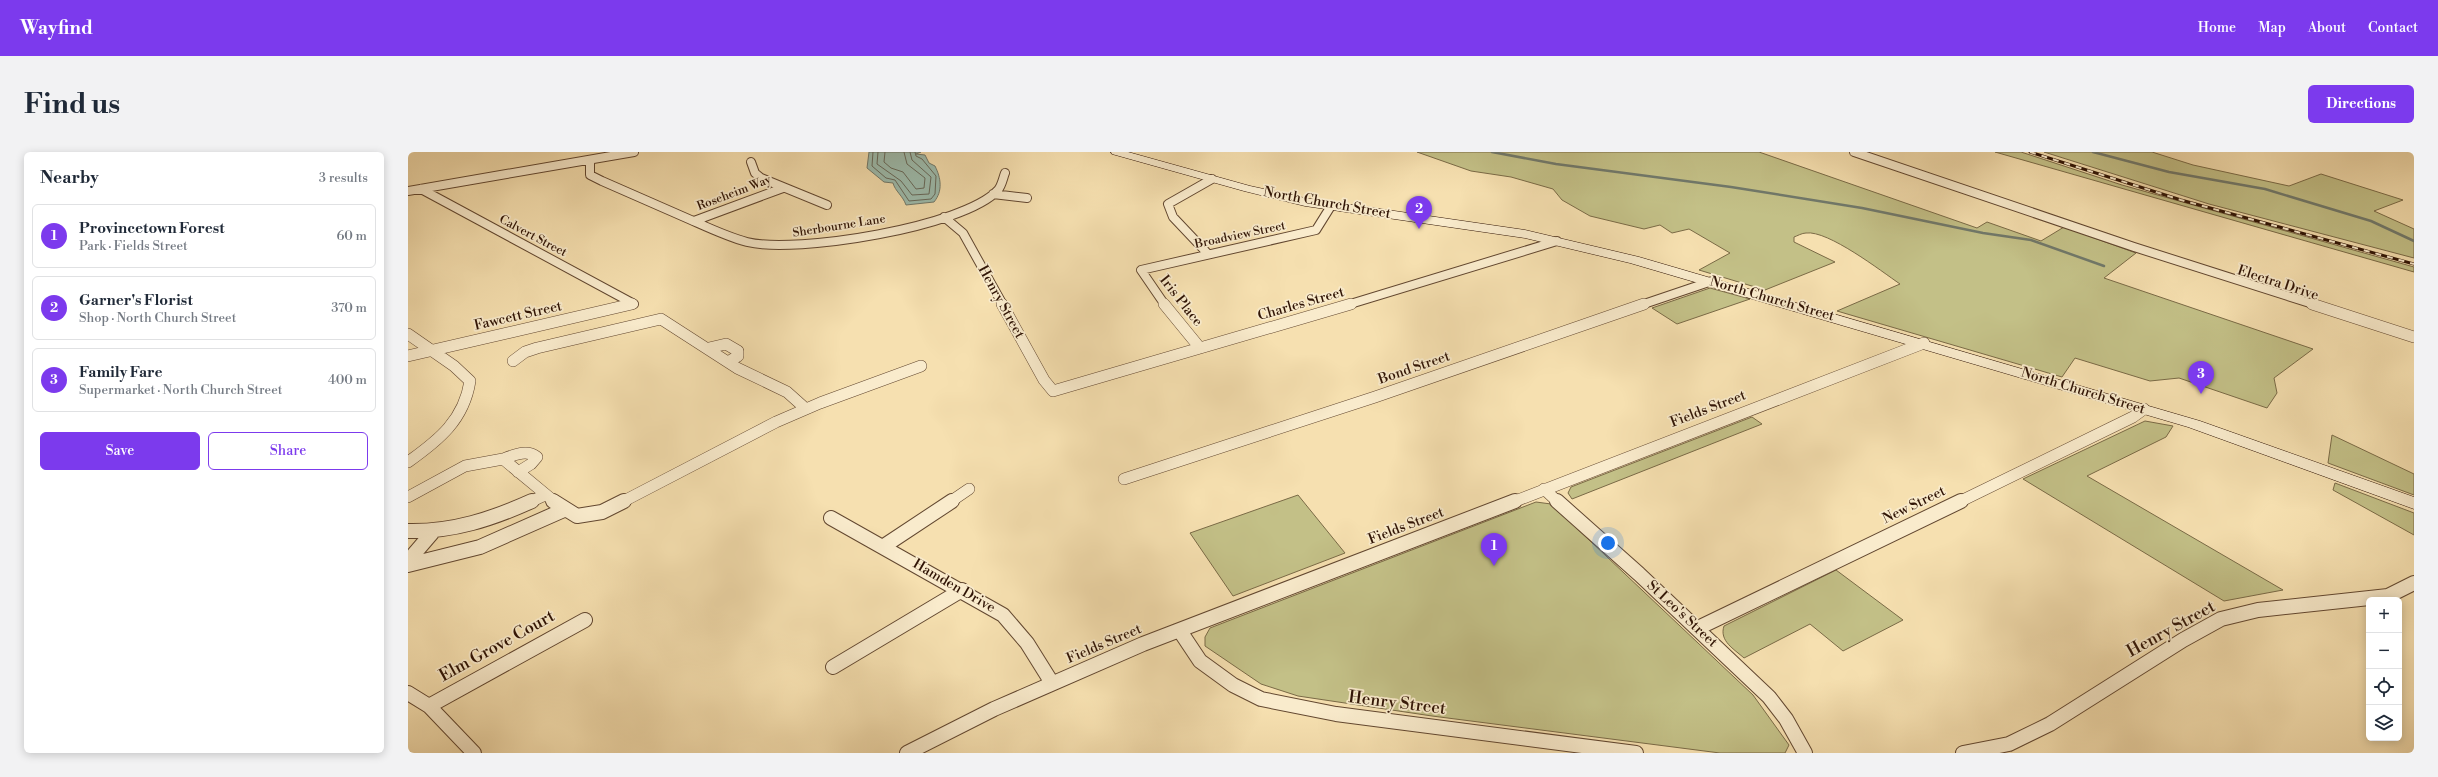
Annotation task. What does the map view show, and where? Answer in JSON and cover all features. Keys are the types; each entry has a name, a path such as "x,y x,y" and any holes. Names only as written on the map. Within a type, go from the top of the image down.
{"main road":[{"name":"North Church Street","path":"1116,152 1248,189 1331,206 1525,234 1712,281 2144,409 2240,440 2414,503"}],"street":[{"path":"408,192 634,152"},
{"name":"Electra Drive","path":"1854,152 2003,201 2134,247 2414,337"},
{"name":"Sherbourne Lane","path":"590,160 590,175 730,238 757,244 786,246 850,239 944,217 968,208 993,194 999,189 1005,173"},
{"path":"751,162 755,173 761,178 827,205"},
{"path":"1208,254 1173,217 1168,204 1212,179"},
{"name":"Roseheim Way","path":"694,221 783,188"},
{"name":"Calvert Street","path":"421,189 634,304"},
{"path":"993,194 1027,198"},
{"name":"Broadview Street","path":"1141,270 1316,230 1331,206"},
{"name":"Henry Street","path":"944,217 963,233 1044,380 1053,391"},
{"name":"Charles Street","path":"1053,391 1407,288 1557,241"},
{"name":"Electra Drive","path":"2134,247 2140,252 2414,343"},
{"name":"Iris Place","path":"1141,270 1161,301 1200,348"},
{"name":"Bond Street","path":"1124,479 1375,397 1712,281"},
{"name":"Fawcett Street","path":"408,356 634,304"},
{"path":"513,361 525,352 537,348 661,318 709,348 728,362 787,392 806,409"},
{"path":"408,334 454,366 470,381 468,397 463,412 437,440 408,462"},
{"name":"Fields Street","path":"907,753 940,735 1052,683 1143,644 1924,343"},
{"path":"504,459 544,495 577,516 602,512 806,409 921,366"},
{"name":"New Street","path":"1698,628 2125,420 2144,409"},
{"path":"408,497 465,466 504,459 519,453 532,453 537,457 531,464 518,472"},
{"path":"884,546 969,489"},
{"name":"St Leo's Street","path":"1544,489 1698,628 1776,704 1805,753"},
{"path":"408,531 432,533 479,522 544,495"},
{"path":"432,533 414,554 408,565 480,546 566,509"},
{"name":"Hamden Drive","path":"831,518 884,546 1003,615 1027,643 1052,683"},
{"name":"Henry Street","path":"1963,753 2009,744 2050,724 2183,640 2222,619 2258,610 2388,596 2414,584"},
{"path":"833,667 962,590"},
{"name":"Elm Grove Court","path":"429,706 585,620"},
{"name":"Henry Street","path":"1180,631 1200,661 1233,685 1261,699 1336,714 1636,753"},
{"path":"408,693 429,706 474,753"}],"shaded area":[{"path":"1417,152 1759,152 1977,228 1987,222 2041,241 2064,227 2136,253 2104,278 2313,349 2274,378 2277,393 2267,408 2179,378 2150,381 2075,358 2062,377 1837,311 1900,284 1854,252 1840,244 1816,234 1801,234 1794,237 1794,242 1835,262 1765,290 1699,270 1730,253 1689,229 1672,233 1660,225 1644,229 1590,216 1562,200 1553,189 1511,177 1471,171"},
{"path":"1995,152 2021,152 2122,185 2414,267 2414,272"},
{"path":"2044,152 2152,152 2193,165 2289,186 2321,174 2403,200 2374,211 2414,229 2414,258 2209,204"},
{"path":"1710,288 1750,299 1677,324 1652,308"},
{"path":"1752,417 1762,424 1572,499 1568,493 1571,487"},
{"path":"2145,421 2173,426 2166,437 2087,476 2283,590 2224,601 2023,479"},
{"path":"2332,435 2414,474 2414,495 2328,463"},
{"path":"2335,483 2414,513 2414,535 2333,490"},
{"path":"1298,495 1345,553 1233,596 1190,533"},
{"path":"1536,502 1551,504 1753,695 1789,745 1785,753 1720,753 1432,716 1298,696 1261,684 1205,646 1205,637 1210,628"},
{"path":"1836,570 1903,620 1843,651 1810,624 1744,658 1725,640 1723,631 1724,626"}],"water":[{"path":"869,152 921,152 916,154 925,155 929,163 935,166 939,175 940,189 937,198 934,202 906,205 895,189 893,183 884,182 867,168"}],"waterway":[{"path":"1492,152 1556,164 1731,187 1862,208 1983,233 2031,240 2104,266"},
{"path":"2093,152 2169,172 2265,189 2371,221 2414,241"}],"railway":[{"path":"2030,152 2181,200 2414,264"}],"place":[{"name":"Garner's Florist","path":"1419,229"},
{"name":"Family Fare","path":"2201,394"},
{"name":"Provincetown Forest","path":"1494,566"}]}
